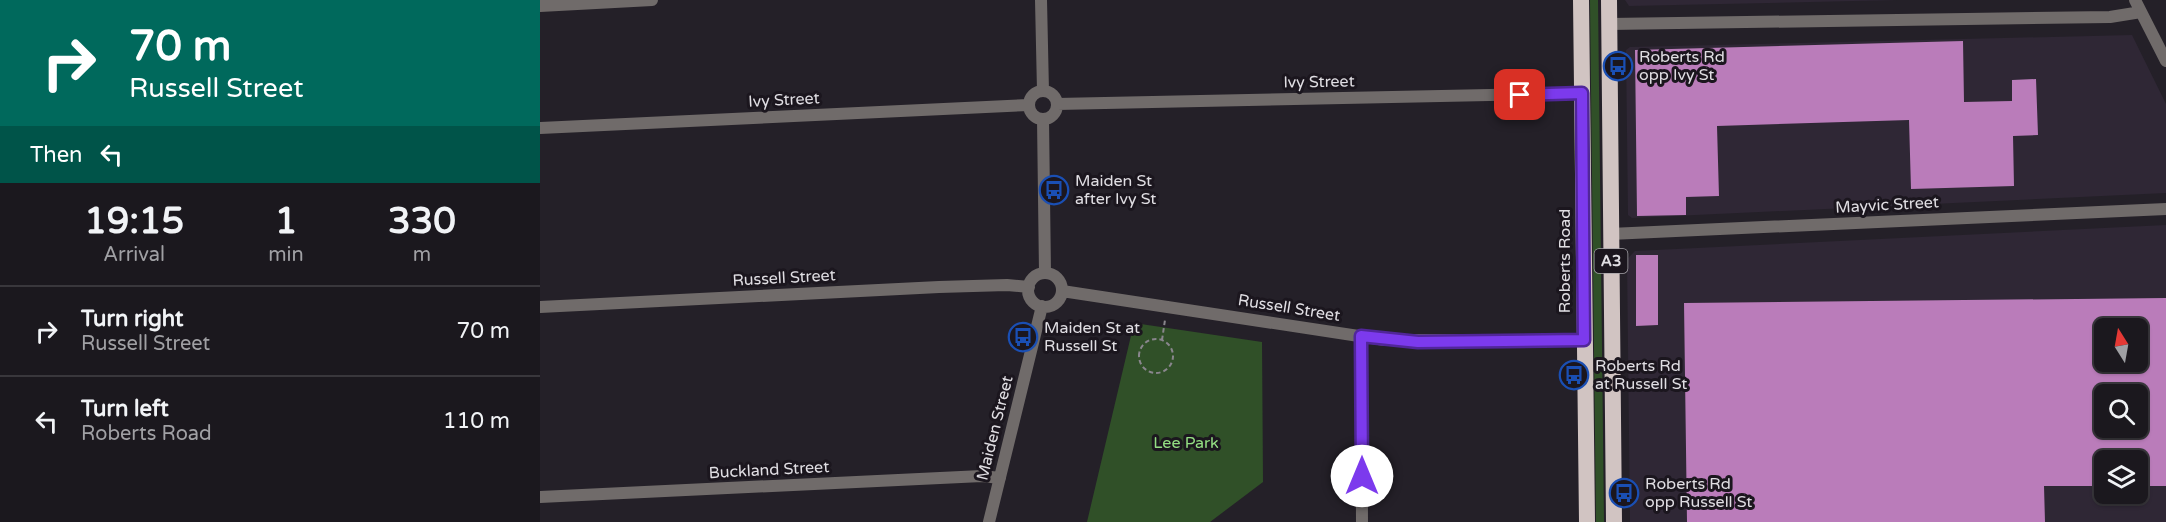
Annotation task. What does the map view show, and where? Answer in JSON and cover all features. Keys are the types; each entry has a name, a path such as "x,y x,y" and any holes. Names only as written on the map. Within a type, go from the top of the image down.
{"highway":[{"name":"Roberts Road","path":"1581,0 1587,522"},
{"name":"A3","path":"1609,0 1614,522"}],"street":[{"path":"540,6 652,0"},
{"path":"1041,0 1043,91"},
{"path":"2135,0 2166,61"},
{"path":"1609,24 2098,17 2124,16 2141,12"},
{"path":"1043,91 1054,96 1057,104 1052,117 1043,119 1035,117 1029,105 1031,97 1043,91"},
{"name":"Ivy Street","path":"1057,104 1582,93"},
{"name":"Ivy Street","path":"540,128 1029,105"},
{"path":"1043,119 1045,273"},
{"name":"Mayvic Street","path":"1610,234 2166,209"},
{"path":"1045,273 1058,278 1062,291 1056,303 1042,306 1031,299 1029,287 1033,278 1045,273"},
{"name":"Russell Street","path":"540,307 939,287 1007,285 1029,287"},
{"name":"Russell Street","path":"1062,291 1361,336 1418,342 1584,340"},
{"name":"Maiden Street","path":"989,522 1042,306"},
{"path":"1361,336 1362,522"},
{"name":"Buckland Street","path":"540,497 1000,477"}],"path":[{"path":"1162,340 1167,305"},
{"path":"1162,340 1171,348 1170,365 1161,372 1150,372 1139,360 1140,350 1147,342 1162,340"}],"shaded area":[{"path":"1625,0 1898,0 1629,6"},
{"path":"2132,35 2166,104 2166,193 1632,218 1628,215 1626,50 1630,47"},
{"path":"2166,225 2166,522 1630,522 1627,259 1635,251"}],"green space":[{"path":"1590,0 1598,0 1604,522 1596,522"},
{"name":"Lee Park","path":"1134,323 1262,342 1263,482 1210,522 1087,522"}],"building":[{"path":"1963,41 1964,102 2012,101 2012,80 2036,79 2038,135 2013,136 2014,186 1911,189 1909,120 1717,126 1719,196 1686,197 1686,215 1637,216 1635,50"},
{"path":"1636,255 1658,255 1658,325 1636,326"},
{"path":"2166,298 2166,486 2148,486 2148,450 2094,450 2094,486 2044,486 2045,522 1687,522 1684,303"}],"place":[{"name":"Roberts Rd opp Ivy St","path":"1618,66"},
{"name":"Maiden St after Ivy St","path":"1054,190"},
{"name":"Maiden St at Russell St","path":"1023,337"},
{"name":"Roberts Rd at Russell St","path":"1574,375"},
{"name":"Roberts Rd opp Russell St","path":"1624,493"}],"route":[{"path":"1362,476 1361,336 1418,342 1584,340 1582,93 1520,95"}]}
